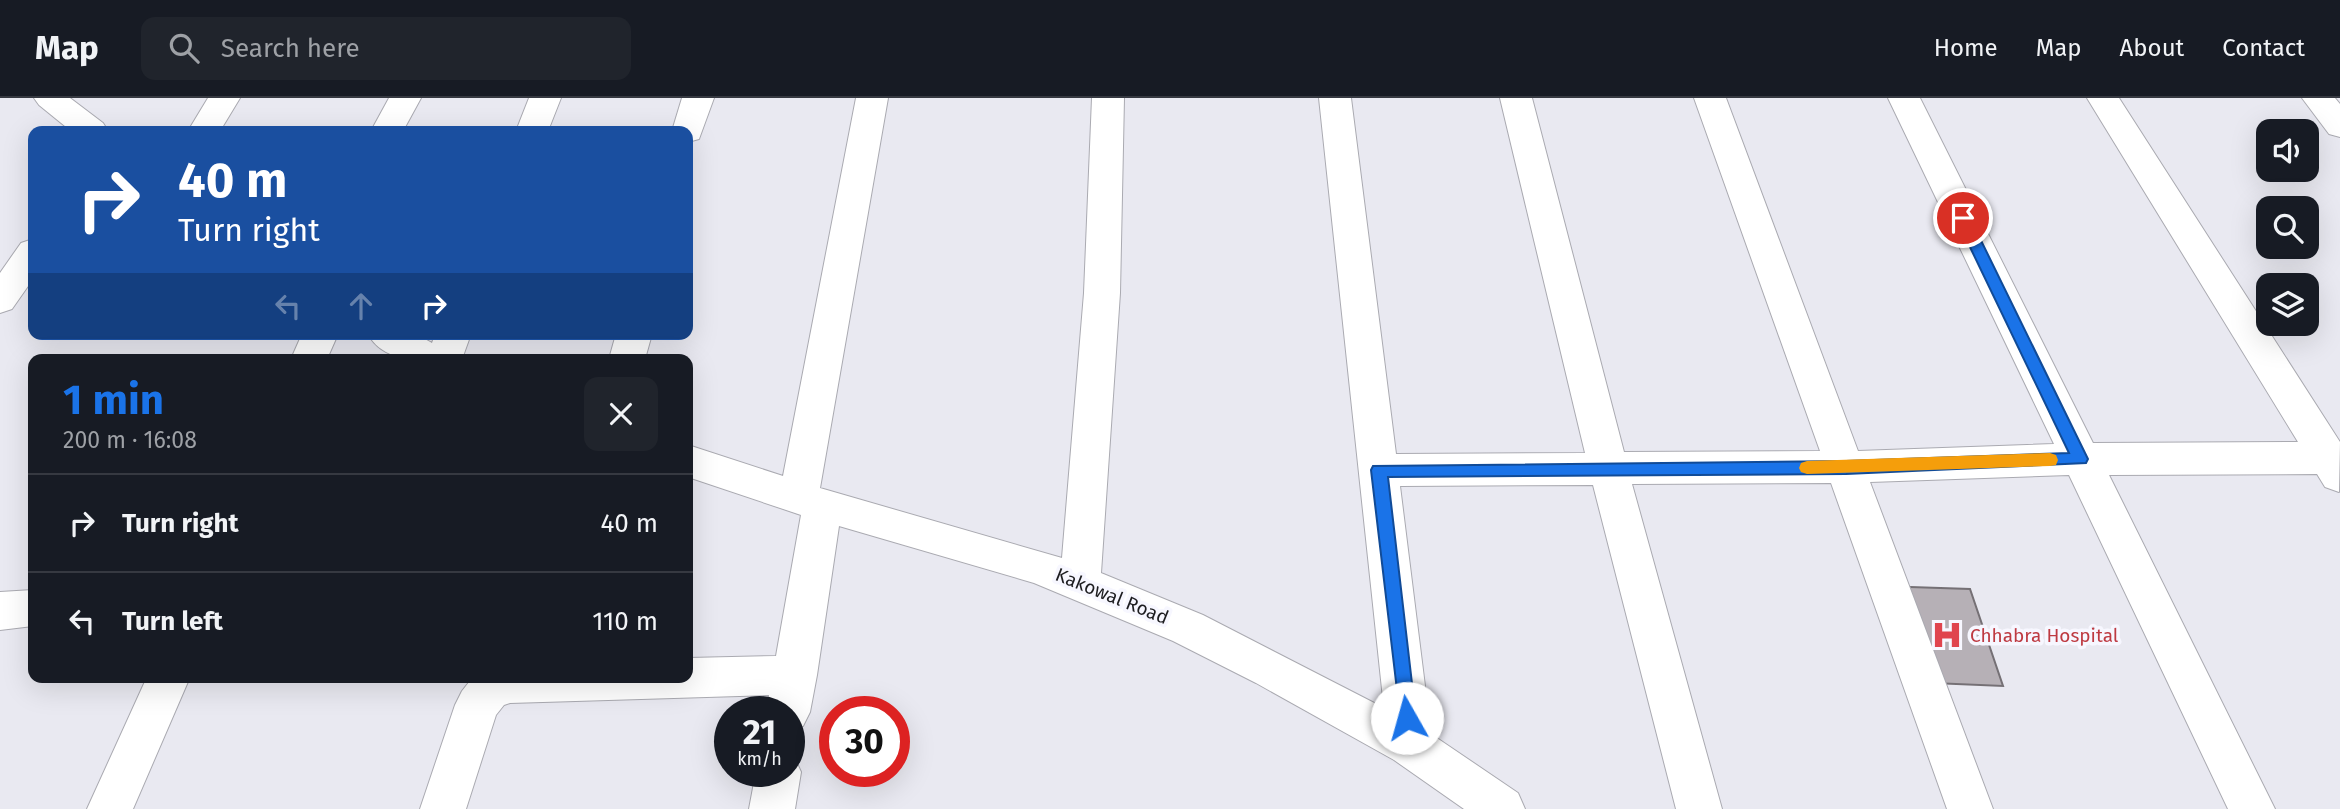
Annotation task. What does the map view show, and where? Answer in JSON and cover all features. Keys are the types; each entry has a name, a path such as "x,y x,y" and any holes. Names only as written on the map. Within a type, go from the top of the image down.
{"street":[{"path":"50,98 86,126"},
{"path":"207,126 224,98"},
{"path":"390,126 405,98"},
{"path":"534,126 545,98"},
{"path":"690,126 698,98"},
{"path":"443,809 477,705 490,689 510,684 792,694 811,500 872,98"},
{"path":"1080,583 1102,293 1108,98"},
{"path":"1335,98 1410,745"},
{"path":"1516,98 1609,470 1699,809"},
{"path":"1710,98 1970,809"},
{"path":"1904,98 2252,809"},
{"path":"2103,98 2336,464"},
{"path":"2318,98 2340,126"},
{"path":"0,300 28,259"},
{"path":"396,340 420,354"},
{"path":"1379,470 1846,467 2080,459 2336,464"},
{"name":"Kakowal Road","path":"693,463 1039,567 1188,628 1410,745 1502,809"},
{"path":"0,611 28,608"},
{"path":"110,809 166,683"},
{"path":"772,809 776,787"}],"building":[{"path":"1880,586 1970,589 2003,686 1909,682"}],"slow traffic":[{"path":"1807,468 2050,460"}],"place":[{"name":"Chhabra Hospital","path":"1947,635"}],"route":[{"path":"1407,718 1379,470 1846,467 2080,459 1963,218"}]}
